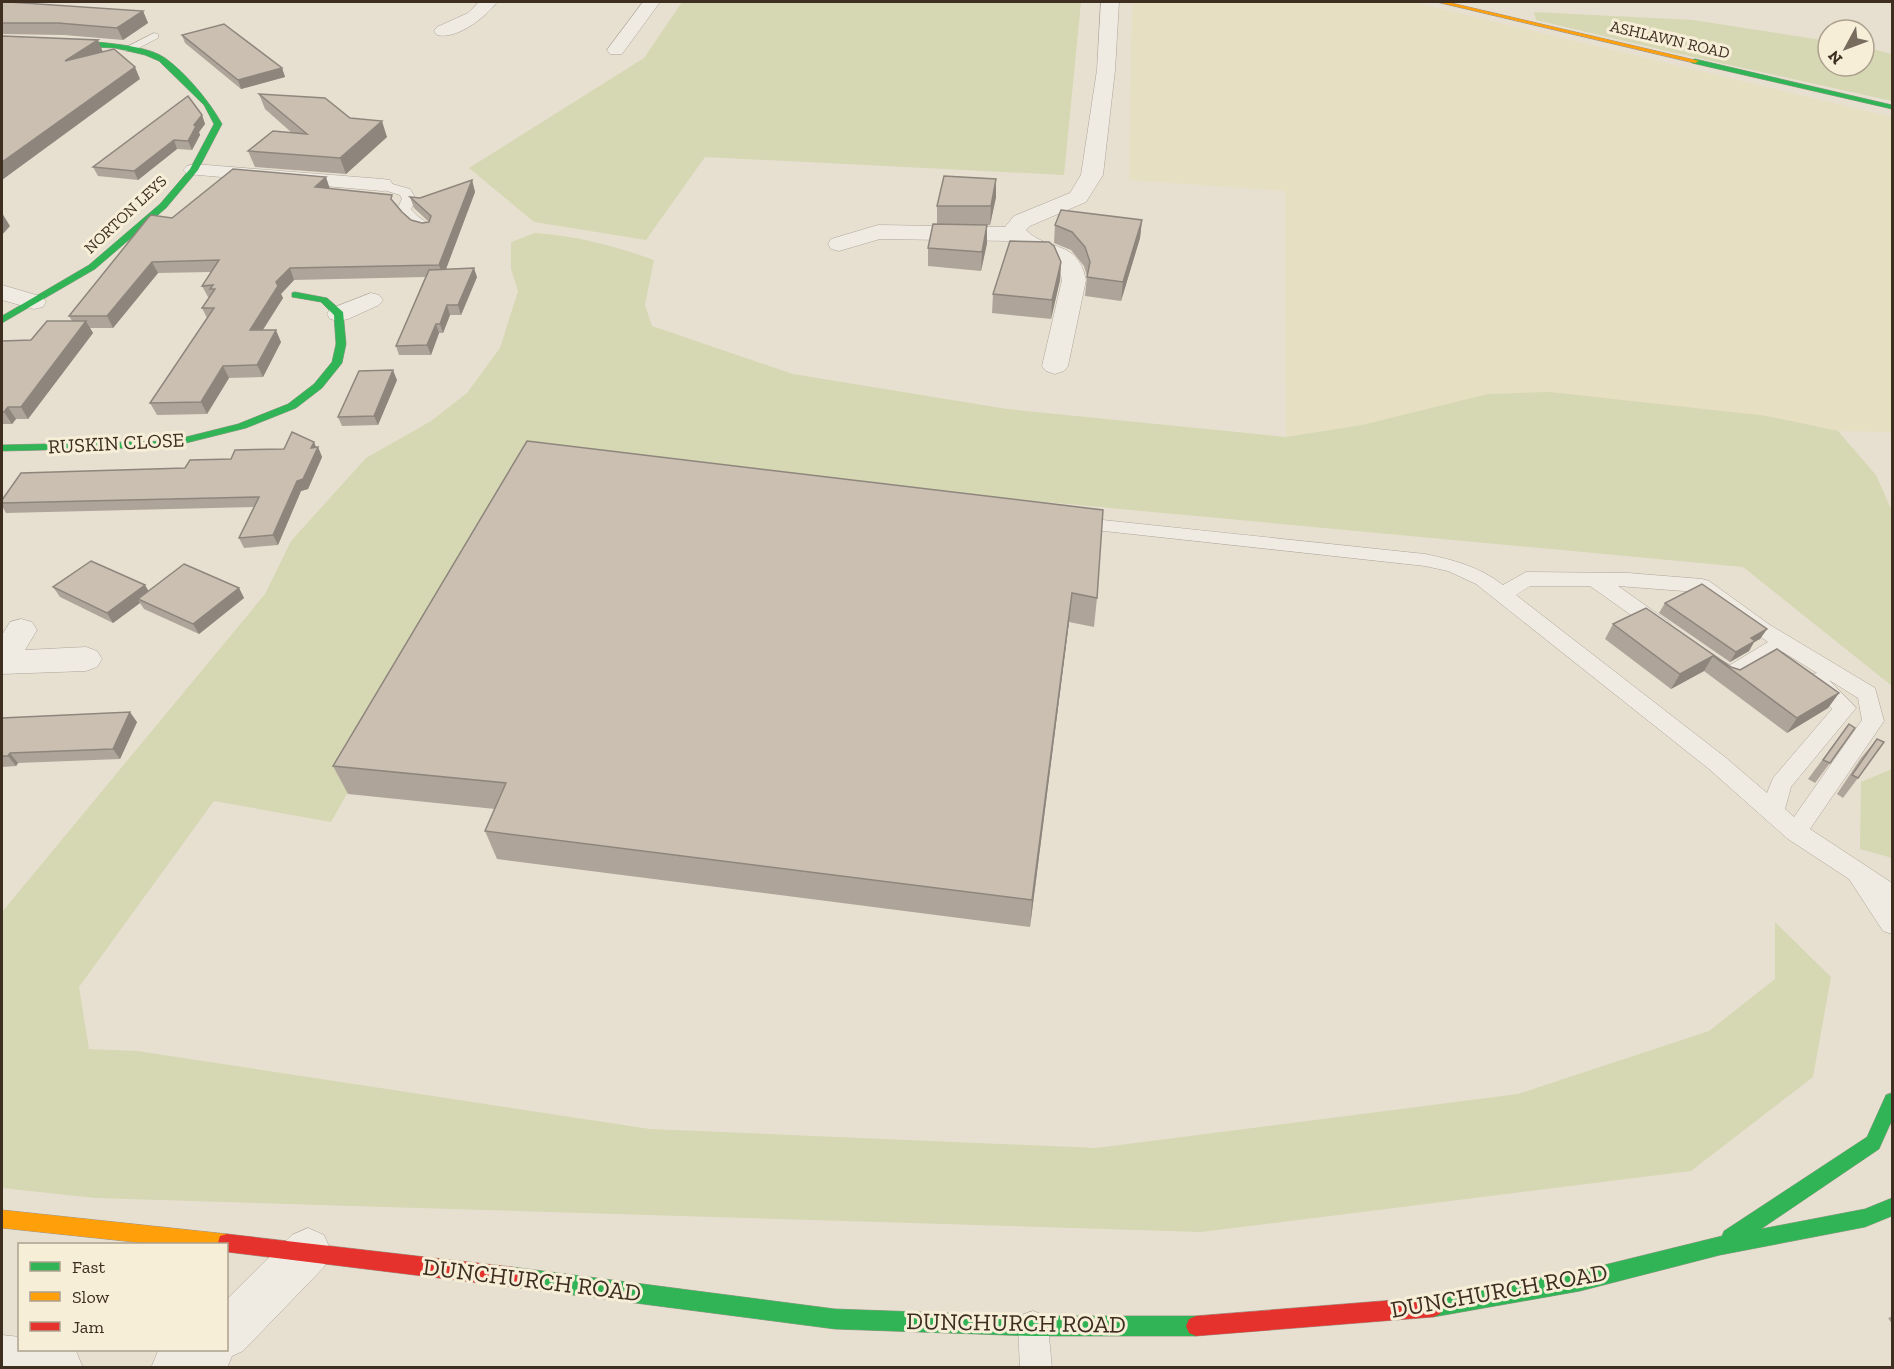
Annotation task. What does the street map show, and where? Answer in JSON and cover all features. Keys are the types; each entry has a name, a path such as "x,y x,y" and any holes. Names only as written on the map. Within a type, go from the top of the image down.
{"main road":[{"name":"ASHLAWN ROAD","path":"1440,2 1893,107"},
{"name":"NORTON LEYS","path":"2,41 115,46 162,59 207,104 218,124 194,170 163,206 92,267 2,320"},
{"path":"295,295 324,300 339,314"},
{"name":"RUSKIN CLOSE","path":"2,448 170,444 201,438 252,422 292,406 318,386 337,363 341,344 339,314"},
{"name":"DUNCHURCH ROAD","path":"1720,1246 1873,1143 1893,1101"},
{"name":"DUNCHURCH ROAD","path":"2,1219 308,1251 835,1319 1033,1326 1203,1326 1429,1308 1580,1281 1720,1246 1865,1218 1893,1207"}],"street":[{"path":"442,31 474,17 488,2"},
{"path":"616,50 651,2"},
{"path":"1055,366 1074,280 1073,267 1063,255 1020,239 1014,231 1022,221 1078,196 1092,175 1106,70 1110,2"},
{"path":"194,170 382,185"},
{"path":"840,244 878,232 1016,234"},
{"path":"2,292 34,302"},
{"path":"339,314 371,300"},
{"path":"2,661 21,630"},
{"path":"2,661 86,659"},
{"path":"228,1332 308,1251"},
{"path":"175,1368 203,1357 209,1351"},
{"path":"2,1359 59,1368"}],"lane":[{"path":"129,49 154,36"},
{"path":"382,185 405,192 409,199 404,209 409,218 426,229"},
{"path":"1057,521 1425,560 1471,572 1503,594 1717,763 1796,832 1893,895"},
{"path":"1503,594 1526,579 1593,579 1702,586 1771,638 1845,708 1781,784 1773,813"},
{"path":"1593,579 1681,640"},
{"path":"1700,654 1729,675 1771,638"},
{"path":"1771,638 1868,694 1873,721 1796,832"},
{"path":"1855,872 1893,924"},
{"path":"1033,1326 1036,1368"}],"shaded area":[{"path":"1132,2 1413,2 1892,117 1892,432 1838,431 1767,416 1362,425 1286,437 1285,191 1129,180"}],"green space":[{"path":"682,2 1081,2 1064,175 705,157 646,240 534,222 469,168 644,58"},
{"path":"1534,12 1693,20 1816,39 1816,78 1876,78 1876,50 1892,54 1892,101 1671,52 1536,20"},
{"path":"535,233 596,242 654,260 645,305 652,326 793,374 1007,409 1286,437 1362,425 1488,394 1550,392 1767,416 1838,431 1876,475 1892,511 1892,686 1743,567 541,455 331,822 214,801 79,987 89,1049 137,1051 650,1129 1096,1148 1518,1094 1709,1031 1775,979 1775,922 1831,977 1813,1077 1691,1171 1201,1232 95,1198 2,1188 2,912 265,594 291,541 366,458 431,421 467,393 500,348 518,291 511,269 511,242"},
{"path":"1892,769 1892,858 1860,849 1861,782"}],"building":[{"path":"2,2 143,11 117,28 58,23 2,23"},
{"path":"224,24 282,68 238,80 182,35"},
{"path":"2,36 98,40 65,61 114,49 135,67 2,162"},
{"path":"259,94 325,98 350,118 382,121 340,158 248,151 273,131 307,134"},
{"path":"188,96 202,115 194,125 196,126 188,141 174,140 134,171 93,167"},
{"path":"233,169 326,177 315,187 392,195 391,199 402,212 411,220 422,223 429,222 431,216 410,197 420,198 472,180 439,265 290,268 276,282 278,286 250,330 276,330 257,365 223,366 201,402 150,403 214,308 202,308 215,289 210,289 213,285 202,286 219,260 152,262 107,316 69,316 151,215 172,218"},
{"path":"944,176 996,179 991,206 937,206"},
{"path":"1061,210 1142,220 1123,282 1087,277 1090,262 1085,247 1072,232 1055,225"},
{"path":"933,224 987,225 982,252 928,248"},
{"path":"1010,241 1049,242 1054,246 1061,262 1052,300 993,294"},
{"path":"474,268 458,305 447,305 440,324 436,324 427,345 396,346 429,270"},
{"path":"47,321 86,321 21,407 8,407 2,412 2,341 31,340"},
{"path":"393,370 374,416 338,417 359,371"},
{"path":"292,432 314,442 311,448 318,447 303,479 297,481 273,535 239,538 259,497 2,503 21,473 185,468 190,460 231,459 235,450 284,449"},
{"path":"527,441 1103,510 1097,598 1072,593 1032,900 485,831 506,783 333,766"},
{"path":"91,561 145,585 107,613 53,587"},
{"path":"184,564 239,588 193,624 138,599"},
{"path":"1702,584 1767,629 1751,638 1755,641 1736,652 1665,603"},
{"path":"1646,608 1731,667 1740,670 1777,649 1839,693 1797,718 1713,656 1680,674 1613,624"},
{"path":"130,712 113,749 10,753 8,756 2,756 2,718"},
{"path":"1849,724 1855,728 1830,763 1823,760"},
{"path":"1877,739 1884,742 1858,778 1852,775"}],"traffic: fast":[{"path":"2,41 115,46 147,53 162,59 207,104 218,124 194,170 163,206 92,267 2,320"},
{"path":"1695,61 1892,107"},
{"path":"2,448 170,444 242,426 292,406 318,386 337,363 341,344 339,314 324,300 295,295"},
{"path":"1731,1238 1873,1143 1892,1101"},
{"path":"1433,1307 1580,1281 1720,1246 1865,1218 1892,1207"},
{"path":"512,1277 835,1319 1033,1326 1196,1326"}],"traffic: slow":[{"path":"1440,2 1695,61"},
{"path":"2,1219 227,1243"}],"traffic: jam":[{"path":"228,1243 512,1277"},
{"path":"1196,1326 1433,1307"}]}
